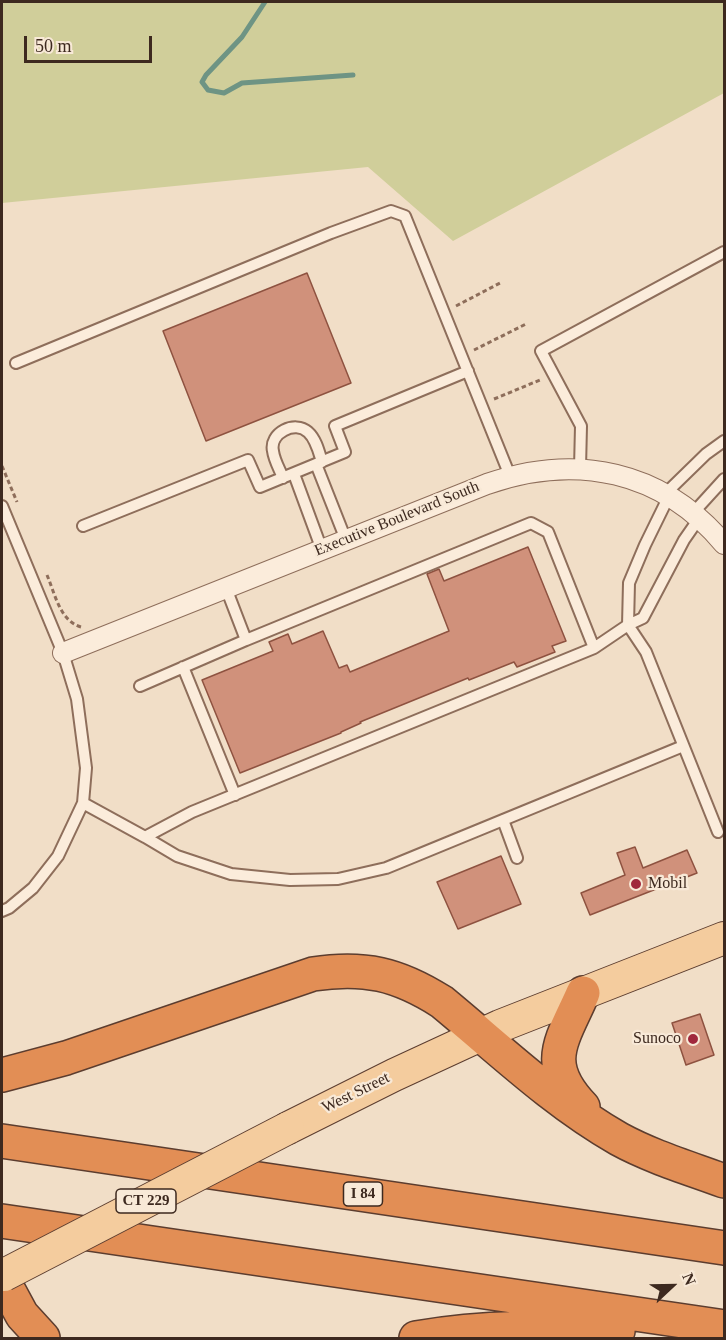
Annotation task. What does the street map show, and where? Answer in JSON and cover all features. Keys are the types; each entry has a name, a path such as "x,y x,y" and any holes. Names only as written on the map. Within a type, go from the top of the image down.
{"highway":[{"path":"2,1075 66,1058 294,980 331,971 376,972 421,988 442,1002 588,1121 621,1140 658,1157 724,1181"},
{"path":"583,993 559,1047 557,1063 562,1079 573,1096 621,1140"},
{"name":"I 84","path":"2,1141 724,1248"},
{"path":"2,1221 724,1328"},
{"path":"2,1277 22,1315 43,1338"},
{"path":"416,1338 473,1330 542,1327 724,1338"}],"main road":[{"name":"West Street","path":"2,1277 288,1128 481,1034 724,938"}],"street":[{"name":"Executive Boulevard South","path":"63,653 510,476 548,469 580,468 627,477 667,495 697,514 724,544"}],"lane":[{"path":"16,363 391,210 405,216 510,476"},
{"path":"580,468 581,426 541,351 724,252"},
{"path":"83,526 248,460 260,487 288,476 345,452 335,426 468,371"},
{"path":"322,550 288,476 273,452 273,442 277,435 286,429 296,427 307,430 313,437 346,540"},
{"path":"718,832 645,652 628,625 629,583 667,495 706,454 724,441"},
{"path":"145,837 192,812 594,648 628,625 643,618 697,514 724,479"},
{"path":"2,506 63,653 77,699 86,768 83,803 58,856 33,888 2,911"},
{"path":"140,686 246,640 531,524 548,532 594,648"},
{"path":"226,588 246,640"},
{"path":"183,667 235,795"},
{"path":"83,803 177,856 231,874 290,880 338,879 386,868 683,746"},
{"path":"503,820 517,858"}],"path":[{"path":"443,311 502,282"},
{"path":"461,355 526,324"},
{"path":"481,404 528,386 552,373"},
{"path":"2,466 20,509"},
{"path":"47,574 65,617 81,627"}],"shaded area":[{"path":"2,2 724,2 724,93 453,241 368,167 2,203"}],"building":[{"path":"307,273 351,383 206,441 163,331"},
{"path":"528,547 566,641 552,646 555,652 517,667 514,662 469,680 468,678 360,722 341,733 240,773 202,680 273,651 269,642 288,634 292,644 323,631 339,668 347,665 350,672 449,631 427,574 439,569 444,581"},
{"name":"Mobil","path":"635,847 643,868 687,850 697,873 590,915 581,893 625,875 617,853"},
{"path":"501,856 521,904 458,929 437,882"},
{"name":"Sunoco","path":"700,1014 714,1055 686,1065 672,1023"}],"waterway":[{"path":"265,2 242,37 206,75 202,82 208,90 224,93 242,83 353,75"}],"place":[{"name":"Mobil","path":"636,884"},
{"name":"Sunoco","path":"693,1039"}]}
